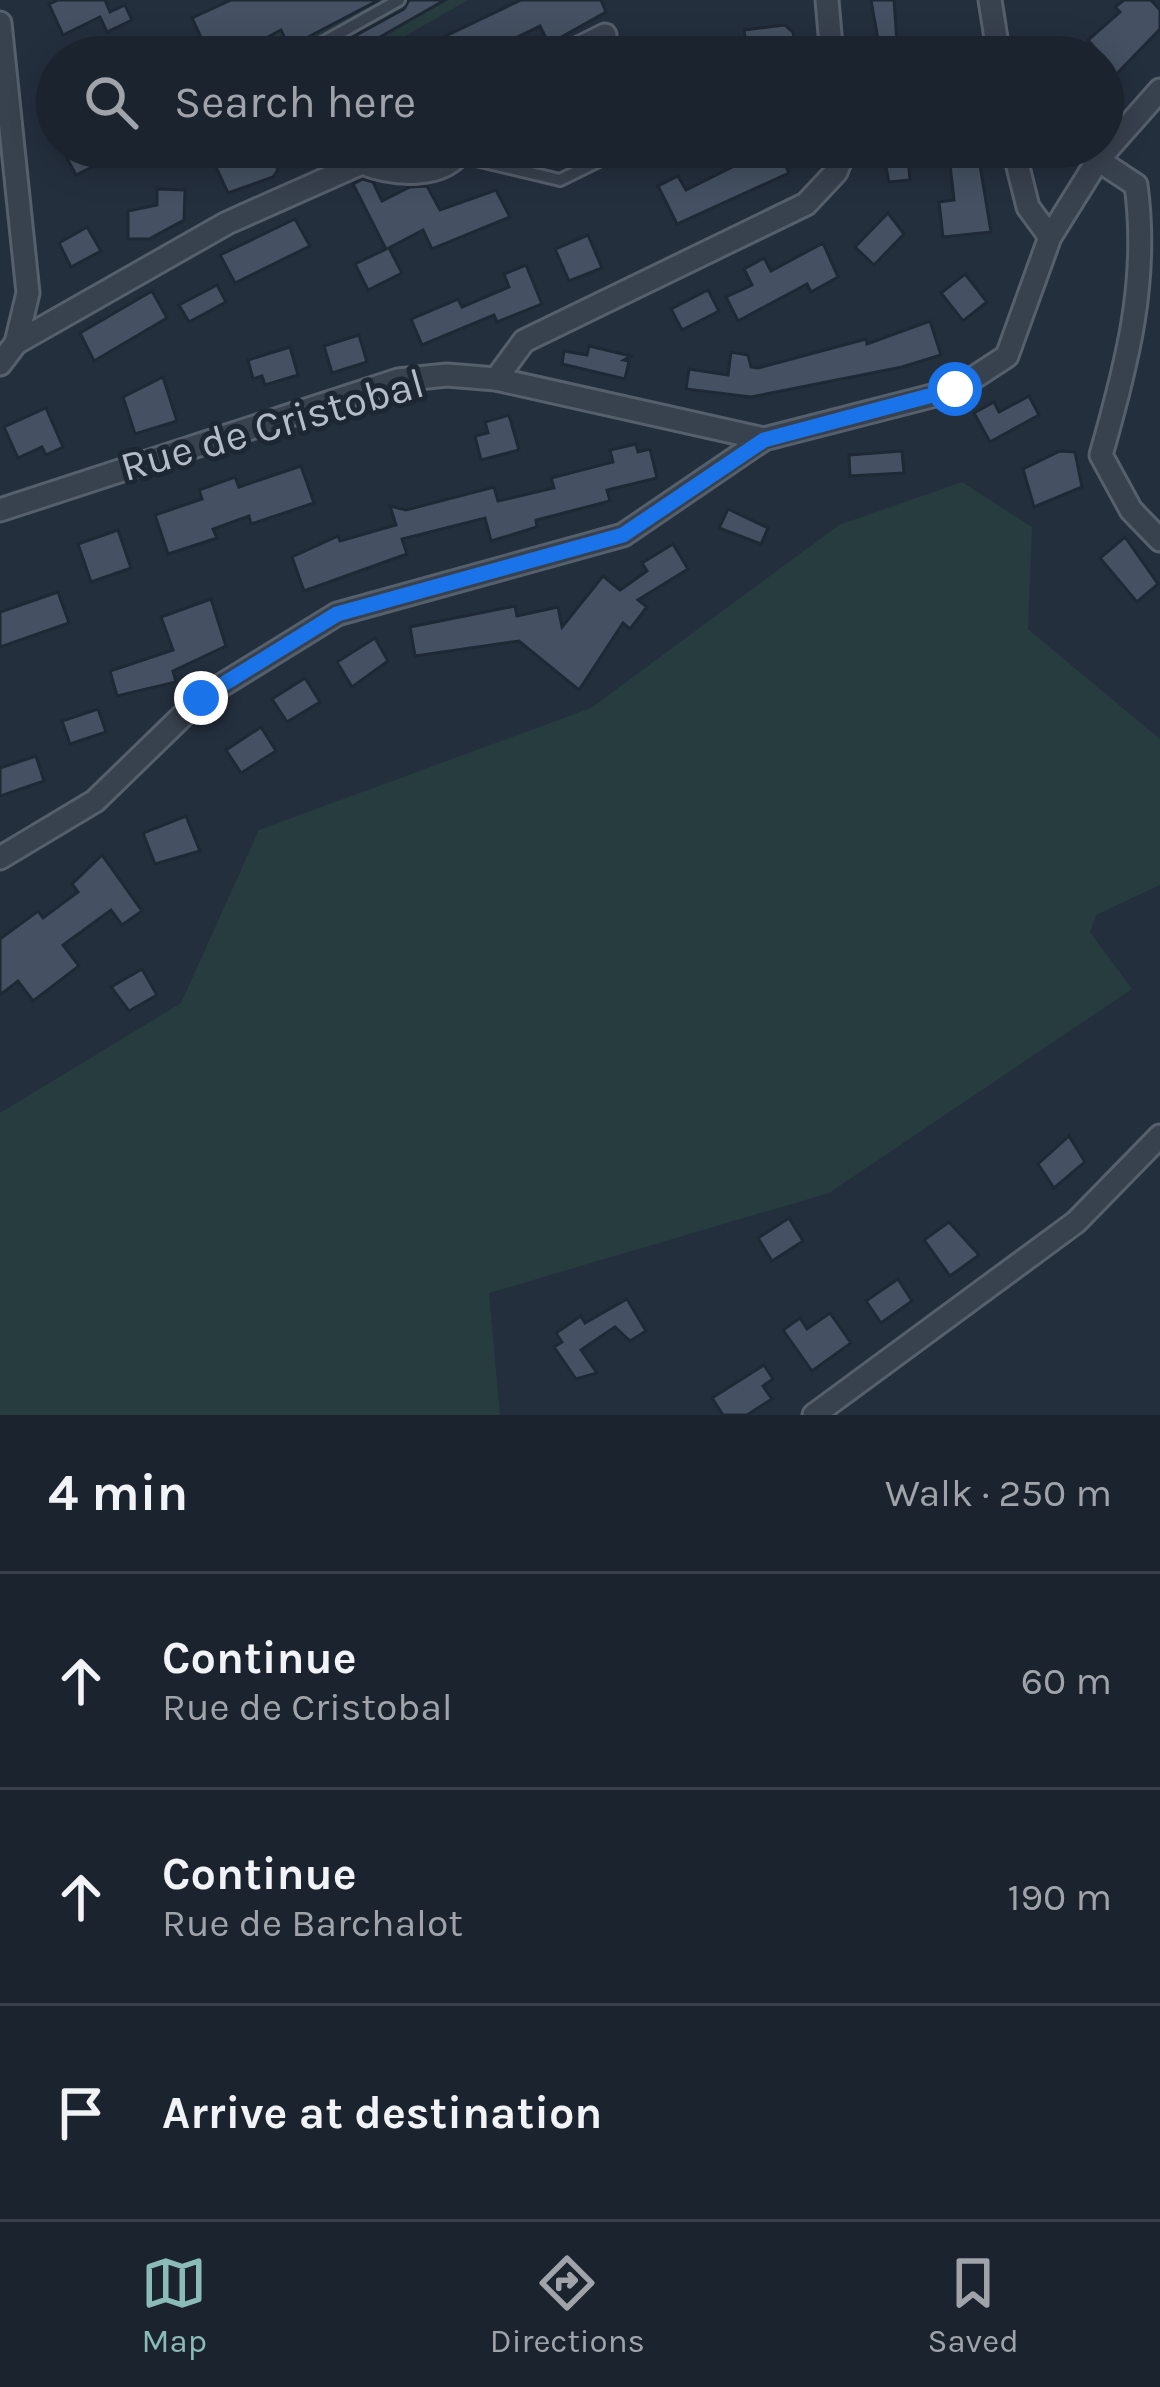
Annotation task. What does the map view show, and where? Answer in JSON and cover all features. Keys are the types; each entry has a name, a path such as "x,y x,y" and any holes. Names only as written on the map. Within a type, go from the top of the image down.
{"street":[{"path":"827,0 830,36"},
{"path":"989,0 995,36"},
{"path":"0,23 28,293 16,343"},
{"name":"Rue de Cristobal","path":"1124,131 1160,90"},
{"path":"0,364 16,343 227,223 353,168"},
{"path":"373,168 390,174 430,168"},
{"path":"496,379 524,341 806,204 838,168"},
{"path":"1018,168 1028,207 1050,237"},
{"name":"Rue de Cristobal","path":"0,510 398,380 447,375 496,379 594,406 764,440 955,389 988,373 1007,356 1050,237 1093,168"},
{"path":"1110,168 1136,185 1142,231 1137,323 1102,455 1131,511 1160,540"},
{"path":"0,858 95,801 201,698 337,614 623,535 764,440"},
{"path":"814,1415 1076,1222 1160,1136"}],"lane":[{"path":"335,36 400,0"},
{"path":"518,168 560,180 584,168"}],"green space":[{"path":"245,0 468,0 405,36 263,36"},
{"path":"962,482 1032,527 1028,629 1160,739 1160,885 1096,915 1090,932 1132,989 829,1193 489,1293 500,1415 0,1415 0,1113 181,1003 259,830 591,708 839,525"}],"building":[{"path":"105,0 110,12 125,5 132,20 107,32 100,17 63,35 49,4"},
{"path":"231,0 379,0 310,36 284,36 281,30 270,36 200,36 192,18"},
{"path":"409,0 445,0 382,36 355,36 404,9"},
{"path":"521,0 601,0 606,12 563,36 545,36 540,26 520,36 446,36"},
{"path":"871,0 894,0 897,36 877,36"},
{"path":"1124,0 1151,0 1160,10 1160,29 1124,66 1124,36 1093,36 1120,12 1115,7"},
{"path":"785,25 794,36 745,36 744,30"},
{"path":"216,168 278,170 273,177 228,193"},
{"path":"730,168 787,168 789,173 677,224 658,186 678,176 686,190"},
{"path":"886,168 909,168 910,180 889,182"},
{"path":"950,168 980,168 991,232 943,237 939,202 954,200"},
{"path":"363,179 373,182 382,201 410,187 427,186 440,210 496,190 510,217 432,249 423,230 389,248 402,273 368,290 355,264 386,249 353,184"},
{"path":"157,189 185,190 184,220 149,239 128,239 128,211 157,205"},
{"path":"888,213 904,234 874,265 855,247"},
{"path":"295,219 310,246 235,283 220,255"},
{"path":"87,227 101,251 71,267 59,243"},
{"path":"588,235 602,268 569,281 555,249"},
{"path":"823,243 838,277 811,292 807,284 738,321 726,297 752,285 744,269 764,258 771,271"},
{"path":"526,265 542,304 497,322 494,315 422,345 411,319 458,299 462,307 509,287 504,274"},
{"path":"965,274 987,302 963,321 941,293"},
{"path":"217,285 226,302 189,322 179,305"},
{"path":"708,290 719,311 682,330 671,309"},
{"path":"152,291 167,318 94,361 80,333"},
{"path":"930,321 941,355 902,367 751,397 686,389 689,369 728,375 731,352 748,355 751,367 758,368 866,339 867,344"},
{"path":"359,335 367,362 332,373 324,346"},
{"path":"589,346 631,356 624,360 629,361 625,379 562,364 564,351 587,355"},
{"path":"290,347 298,375 265,385 262,376 253,379 248,360"},
{"path":"163,377 177,421 135,434 123,397"},
{"path":"1029,396 1039,415 990,442 974,413 994,402 999,412"},
{"path":"46,408 63,447 46,455 42,447 18,458 4,427"},
{"path":"509,415 519,450 481,460 475,436 488,433 485,422"},
{"path":"636,444 638,452 650,449 657,478 607,490 610,501 536,520 537,527 491,541 485,518 402,539 407,554 304,591 292,557 338,536 340,541 396,525 390,506 406,510 494,487 498,501 554,488 551,478 613,462 610,450"},
{"path":"902,451 904,473 850,476 849,455"},
{"path":"1060,451 1075,452 1082,487 1034,507 1023,469"},
{"path":"301,466 314,503 251,524 249,516 213,529 217,538 168,554 155,515 202,499 199,490 235,477 239,487"},
{"path":"728,509 768,528 761,544 719,528"},
{"path":"118,530 131,568 91,582 78,544"},
{"path":"1125,537 1158,584 1137,602 1100,558"},
{"path":"673,544 688,569 638,600 647,607 630,629 623,623 579,690 519,641 415,656 410,627 515,606 517,616 558,607 562,627 603,576 620,590 647,571 642,563"},
{"path":"58,592 69,623 0,647 0,612"},
{"path":"211,599 226,646 173,671 176,682 117,696 110,671 173,650 161,617"},
{"path":"375,638 388,661 352,687 337,662"},
{"path":"305,678 320,702 287,722 272,699"},
{"path":"98,709 106,732 70,744 62,721"},
{"path":"261,727 276,751 241,773 226,750"},
{"path":"36,756 44,781 0,796 0,768"},
{"path":"186,816 200,851 155,864 143,833"},
{"path":"102,855 142,911 122,925 111,910 63,945 79,966 33,1001 18,981 0,995 0,939 38,911 43,918 78,892 72,884"},
{"path":"142,969 157,995 129,1011 111,987"},
{"path":"1069,1136 1085,1162 1054,1188 1038,1164"},
{"path":"789,1218 803,1241 772,1261 758,1238"},
{"path":"949,1222 979,1255 950,1276 924,1240"},
{"path":"898,1279 912,1301 881,1323 866,1301"},
{"path":"627,1299 646,1331 630,1341 615,1327 581,1350 597,1373 576,1379 554,1347 562,1342 556,1333 581,1316 585,1323"},
{"path":"830,1313 851,1343 812,1371 783,1330 800,1318 807,1329"},
{"path":"764,1365 773,1379 763,1386 772,1399 747,1415 723,1415 712,1398"}],"route":[{"path":"201,698 337,614 623,535 764,440 955,389"}]}
